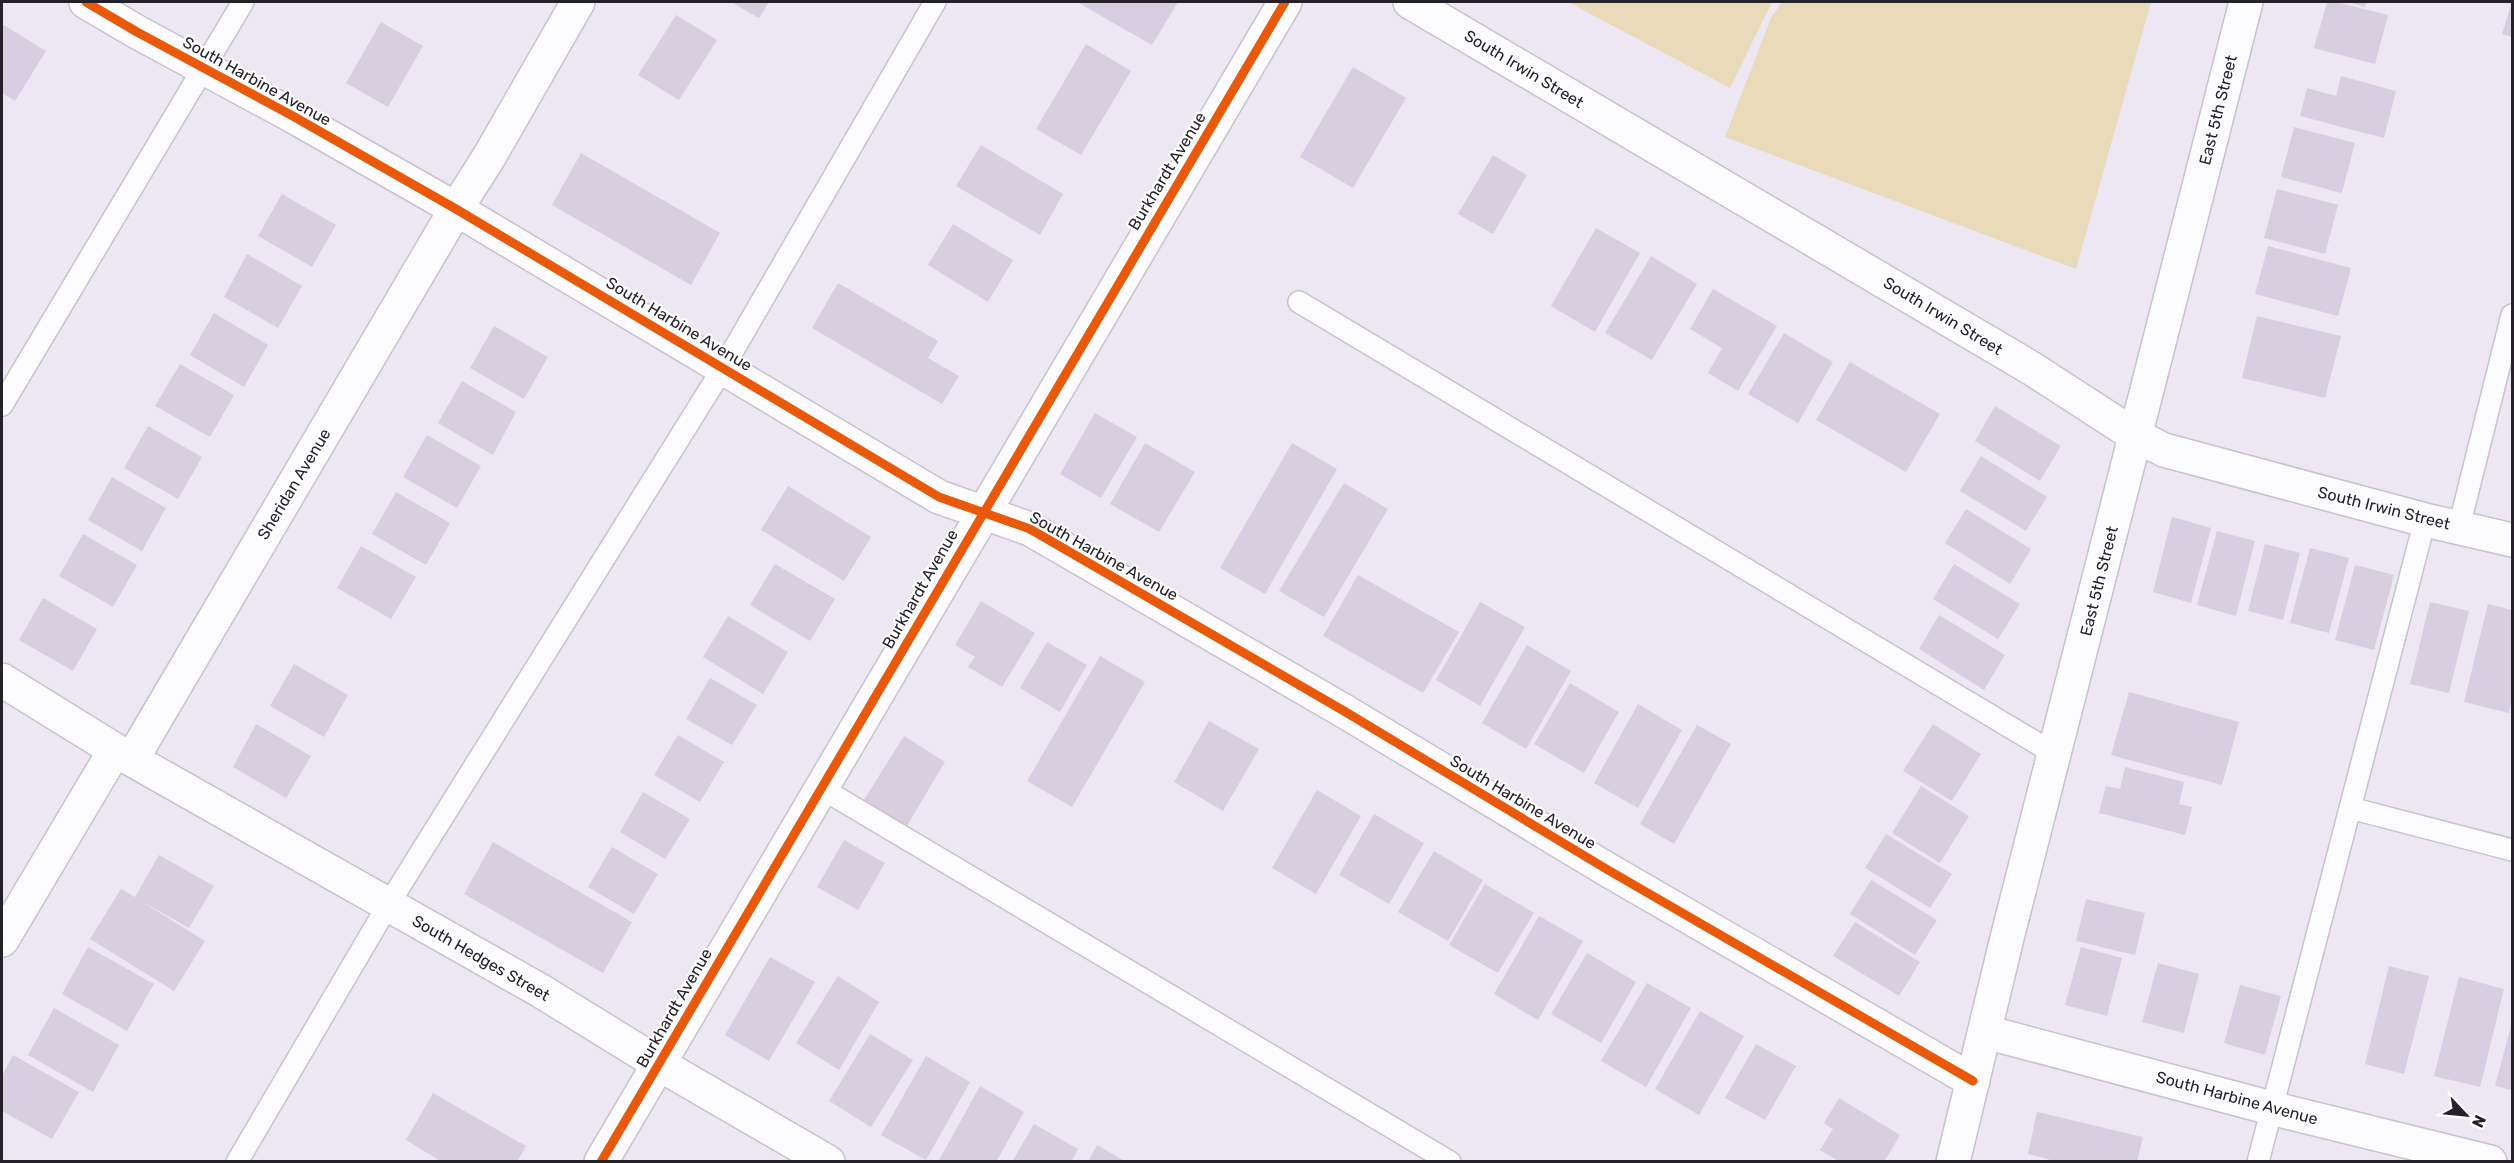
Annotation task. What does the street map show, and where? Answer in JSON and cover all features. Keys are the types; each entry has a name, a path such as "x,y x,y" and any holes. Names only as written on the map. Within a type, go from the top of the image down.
{"street":[{"name":"South Harbine Avenue","path":"86,2 456,209 939,496 1030,529 1344,711 1608,870 1973,1081"},
{"name":"Sheridan Avenue","path":"2,940 124,754 489,157 578,2"},
{"name":"Burkhardt Avenue","path":"600,1161 1285,2"},
{"name":"South Irwin Street","path":"1410,2 2021,362 2136,436 2164,450 2425,520 2512,540"},
{"name":"East 5th Street","path":"1953,1161 2007,938 2246,2"},
{"name":"South Hedges Street","path":"2,680 124,754 541,991 659,1064 828,1161"},
{"name":"South Harbine Avenue","path":"1986,1032 2271,1108 2490,1161"}],"lane":[{"path":"2,405 243,2"},
{"path":"237,1161 388,906 723,368 934,2"},
{"path":"1299,302 2055,754"},
{"path":"2459,527 2512,315"},
{"path":"2258,1161 2425,520"},
{"path":"821,788 1449,1161"},
{"path":"2350,808 2512,850"}],"shaded area":[{"path":"1568,2 1772,2 1730,88"},
{"path":"1782,2 2151,2 2076,269 1725,137 1771,18"}],"building":[{"path":"731,2 769,2 759,18"},
{"path":"1077,2 1178,2 1152,45"},
{"path":"2327,2 2336,2 2388,15 2375,64 2314,48"},
{"path":"2348,2 2367,2 2365,7"},
{"path":"2512,2 2512,37 2502,34"},
{"path":"676,15 717,40 679,100 638,75"},
{"path":"381,22 423,46 388,107 346,83"},
{"path":"2,24 46,51 15,101 2,93"},
{"path":"1086,44 1131,71 1081,155 1036,129"},
{"path":"1353,67 1406,98 1353,188 1300,157"},
{"path":"2341,76 2396,91 2384,138 2300,116 2307,88 2336,96"},
{"path":"2294,127 2355,143 2342,193 2281,177"},
{"path":"981,145 1063,194 1040,235 956,186"},
{"path":"581,153 720,233 691,285 552,205"},
{"path":"1493,155 1527,175 1493,234 1458,214"},
{"path":"2277,189 2338,205 2325,254 2264,238"},
{"path":"282,194 336,225 312,267 258,236"},
{"path":"953,224 1013,260 988,302 928,265"},
{"path":"1596,228 1640,253 1595,332 1551,306"},
{"path":"2268,246 2351,268 2338,316 2255,294"},
{"path":"247,254 302,286 278,328 224,297"},
{"path":"1651,256 1697,284 1652,360 1605,333"},
{"path":"838,283 938,341 928,358 959,376 942,404 812,328"},
{"path":"1713,289 1777,326 1738,391 1708,373 1722,348 1690,329"},
{"path":"214,313 268,345 244,387 190,355"},
{"path":"2257,316 2341,336 2325,398 2242,378"},
{"path":"494,326 548,357 524,399 470,368"},
{"path":"1784,333 1833,362 1798,423 1748,394"},
{"path":"1850,362 1940,414 1906,472 1816,420"},
{"path":"180,364 234,395 210,437 155,406"},
{"path":"462,381 516,412 493,455 438,423"},
{"path":"1995,406 2061,446 2040,481 1975,441"},
{"path":"1095,413 1137,437 1101,498 1060,474"},
{"path":"148,426 202,457 178,499 124,468"},
{"path":"427,435 481,466 457,508 403,477"},
{"path":"1145,443 1195,472 1159,532 1110,504"},
{"path":"1292,443 1337,469 1265,594 1220,568"},
{"path":"1981,456 2047,497 2026,531 1960,491"},
{"path":"112,477 166,508 142,551 88,520"},
{"path":"1344,483 1388,509 1324,617 1279,591"},
{"path":"788,486 871,537 844,581 761,530"},
{"path":"396,492 450,523 426,565 372,534"},
{"path":"1966,509 2031,549 2010,584 1945,543"},
{"path":"2172,517 2211,528 2191,603 2153,592"},
{"path":"2217,531 2255,541 2236,616 2197,605"},
{"path":"83,534 137,565 113,607 59,576"},
{"path":"2265,544 2300,553 2283,620 2248,611"},
{"path":"361,546 416,577 391,619 337,588"},
{"path":"2310,548 2349,558 2329,633 2290,623"},
{"path":"775,564 835,599 810,641 750,605"},
{"path":"1954,564 2020,604 1998,639 1933,599"},
{"path":"2355,565 2394,575 2374,650 2335,640"},
{"path":"1358,575 1459,632 1423,693 1323,636"},
{"path":"43,598 97,629 73,671 19,640"},
{"path":"981,601 1035,633 1002,687 968,667 975,657 955,645"},
{"path":"1480,602 1525,627 1480,706 1436,680"},
{"path":"2430,602 2469,611 2449,693 2410,684"},
{"path":"2488,604 2512,610 2512,698 2509,713 2464,702"},
{"path":"1939,615 2005,655 1984,690 1919,649"},
{"path":"728,616 788,652 763,694 703,657"},
{"path":"1047,642 1087,665 1060,712 1020,688"},
{"path":"1527,645 1571,671 1526,749 1482,723"},
{"path":"1100,656 1145,682 1072,807 1027,781"},
{"path":"294,664 348,695 324,737 270,706"},
{"path":"710,678 757,705 732,745 686,719"},
{"path":"1570,683 1619,712 1584,773 1534,744"},
{"path":"2129,692 2239,722 2222,785 2111,755"},
{"path":"1638,704 1682,730 1638,808 1594,783"},
{"path":"1209,721 1259,749 1223,811 1174,782"},
{"path":"256,724 311,756 286,798 233,767"},
{"path":"1933,724 1981,754 1952,801 1903,771"},
{"path":"1697,725 1731,744 1674,844 1640,824"},
{"path":"678,735 724,762 700,802 654,775"},
{"path":"904,736 945,762 905,829 862,803"},
{"path":"2125,767 2184,782 2179,804 2192,807 2185,835 2099,813 2106,786 2120,789"},
{"path":"1921,786 1969,816 1940,863 1892,833"},
{"path":"1317,790 1361,816 1316,894 1272,868"},
{"path":"643,792 690,819 665,859 620,832"},
{"path":"1374,814 1424,843 1389,904 1339,875"},
{"path":"1886,834 1952,874 1930,908 1865,868"},
{"path":"844,840 885,863 858,910 817,887"},
{"path":"493,842 632,922 603,973 464,894"},
{"path":"612,847 658,874 634,914 588,887"},
{"path":"1434,851 1483,880 1448,941 1398,912"},
{"path":"159,855 214,886 189,928 141,901 205,941 174,991 90,939 121,889 135,897"},
{"path":"1871,880 1937,920 1915,955 1850,914"},
{"path":"1485,884 1534,913 1498,973 1449,945"},
{"path":"2086,899 2145,913 2135,955 2076,941"},
{"path":"1539,916 1583,941 1538,1020 1494,994"},
{"path":"1855,922 1920,962 1899,996 1833,956"},
{"path":"88,947 154,984 127,1031 62,994"},
{"path":"2081,947 2122,958 2107,1016 2065,1005"},
{"path":"1587,953 1636,982 1601,1043 1551,1014"},
{"path":"770,957 815,982 769,1061 725,1035"},
{"path":"2158,963 2199,974 2184,1033 2142,1022"},
{"path":"2389,966 2429,976 2404,1074 2365,1064"},
{"path":"838,976 879,1002 839,1070 796,1043"},
{"path":"2459,977 2504,989 2480,1087 2434,1076"},
{"path":"1647,983 1691,1008 1646,1087 1601,1061"},
{"path":"2240,985 2281,996 2265,1055 2224,1043"},
{"path":"54,1008 119,1045 93,1092 28,1055"},
{"path":"1700,1011 1744,1036 1699,1115 1655,1089"},
{"path":"2512,1022 2512,1090 2495,1086"},
{"path":"870,1034 913,1060 871,1127 829,1101"},
{"path":"1756,1044 1796,1066 1765,1120 1725,1098"},
{"path":"13,1055 79,1092 52,1139 2,1111 2,1076"},
{"path":"926,1056 970,1082 926,1160 881,1135"},
{"path":"980,1086 1024,1112 996,1162 938,1162"},
{"path":"433,1093 526,1146 517,1162 442,1162 406,1140"},
{"path":"1839,1098 1900,1135 1884,1162 1840,1162 1820,1150 1833,1129 1824,1123"},
{"path":"2037,1112 2143,1137 2137,1162 2058,1162 2028,1154"},
{"path":"1034,1124 1078,1149 1071,1162 1012,1162"},
{"path":"1097,1145 1126,1162 1088,1162"}],"cycle path":[{"path":"86,2 456,209 939,497 1030,529 1344,711 1608,870 1973,1081"},
{"path":"601,1162 1285,2"}]}
